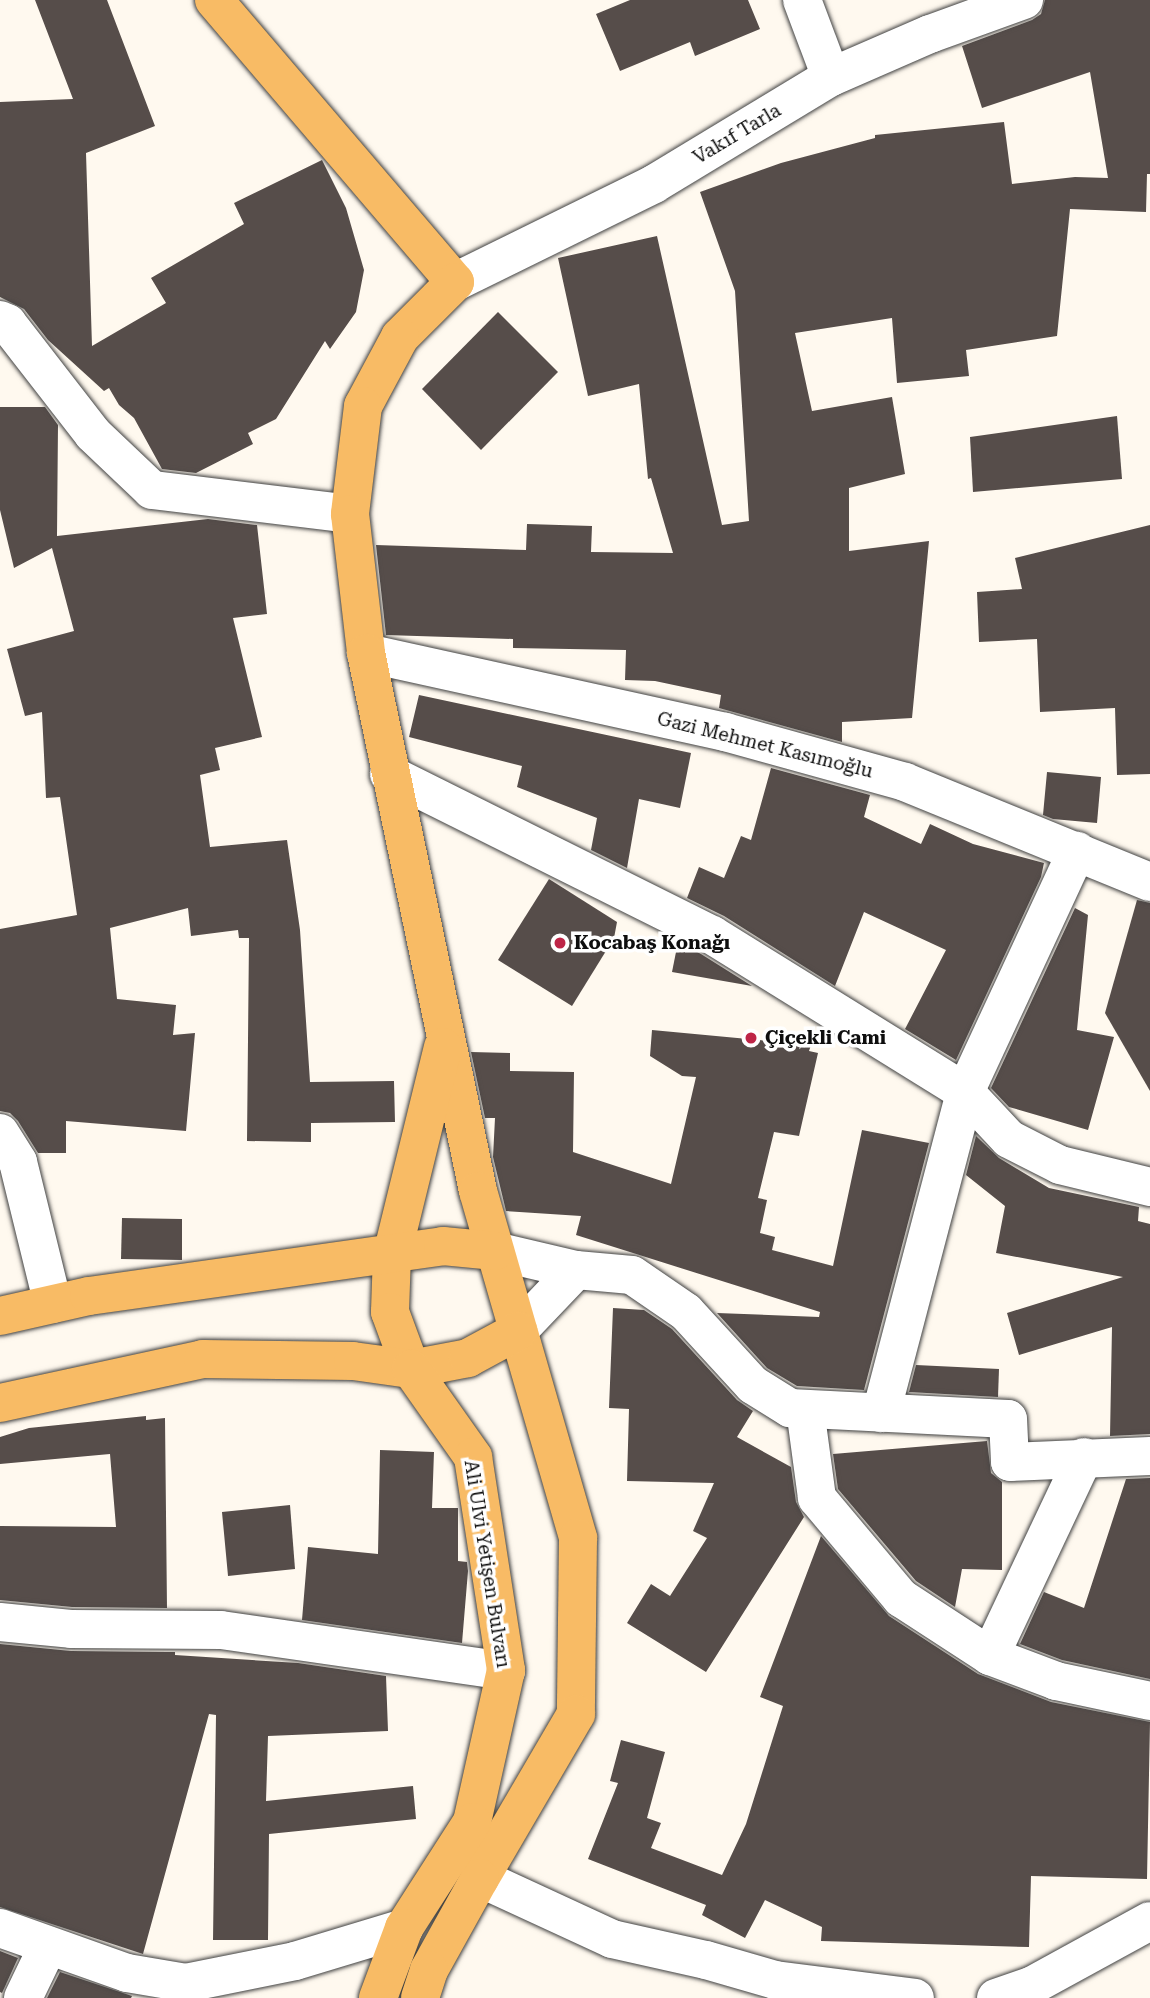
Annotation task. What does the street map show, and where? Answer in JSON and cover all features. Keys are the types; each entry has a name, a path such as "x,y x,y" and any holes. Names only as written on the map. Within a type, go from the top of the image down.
{"main road":[{"path":"214,0 456,282 400,338 363,407 350,514 366,653 389,774 478,1191 578,1538 576,1714 429,1970 420,1998"},
{"path":"411,1369 390,1312 392,1254 445,1038"},
{"path":"0,1316 89,1296 443,1246 495,1251"},
{"path":"0,1403 203,1359 353,1361 411,1369 468,1358 518,1331"},
{"name":"Ali Ulvi Yetişen Bulvarı","path":"378,1998 404,1928 472,1822 506,1671 473,1457 411,1369"}],"street":[{"path":"802,0 831,77"},
{"name":"Vakıf Tarla","path":"456,282 654,184 831,77 929,34 1024,0"},
{"path":"0,320 7,323 93,434 152,489 350,514"},
{"name":"Gazi Mehmet Kasımoğlu","path":"366,653 725,732 905,782 1150,882"},
{"path":"389,774 712,935 965,1092 1009,1139 1060,1165 1150,1187"},
{"path":"881,1413 965,1092 1077,851"},
{"path":"0,1133 18,1162 53,1304"},
{"path":"495,1251 576,1270 632,1275 686,1312 753,1385 790,1408 1008,1419 1010,1462 1150,1456"},
{"path":"518,1331 576,1270"},
{"path":"805,1409 817,1498 901,1598 990,1656 1056,1681 1150,1701"},
{"path":"990,1656 1084,1457"},
{"path":"0,1622 71,1629 221,1630 506,1671"},
{"path":"480,1878 612,1939 706,1959 775,1980 915,1998"},
{"path":"996,1998 1032,1985 1150,1921"},
{"path":"0,1928 127,1973 186,1983 295,1961 404,1928"},
{"path":"23,1998 48,1946"}],"building":[{"path":"35,0 107,0 155,126 86,153 92,346 166,303 151,278 244,224 234,203 322,160 346,208 364,270 356,312 330,349 325,341 276,419 248,433 253,444 196,473 162,469 134,418 119,405 109,388 104,391 48,340 24,309 0,297 0,102 73,99"},
{"path":"630,0 748,0 760,29 695,56 690,42 620,71 596,14"},
{"path":"1045,0 1150,0 1150,174 1147,174 1146,212 1070,209 1057,336 966,350 969,376 897,383 892,318 795,333 812,411 892,397 905,474 849,488 849,551 929,541 912,718 842,722 842,742 719,708 721,695 655,681 625,680 626,650 513,648 513,639 386,635 376,545 526,550 527,524 592,526 591,552 673,553 651,478 648,479 639,384 588,396 558,258 657,236 722,525 749,521 735,291 700,192 781,163 875,138 875,135 1004,122 1012,184 1075,177 1108,178 1090,72 982,108 962,46 1032,20 1041,14"},
{"path":"498,312 558,372 481,450 422,389"},
{"path":"0,407 45,407 58,425 57,536 208,519 257,525 267,614 233,618 262,737 215,748 220,770 200,775 210,847 287,840 300,930 310,1082 394,1081 395,1122 311,1123 311,1142 247,1141 249,938 239,938 238,930 191,936 188,908 110,928 117,999 176,1005 173,1035 195,1033 186,1131 66,1121 66,1153 38,1153 18,1121 10,1113 0,1111 0,929 77,915 60,797 46,798 42,712 25,716 7,649 74,631 52,548 14,568 0,510"},
{"path":"1117,416 1122,479 973,492 970,437"},
{"path":"1150,525 1150,774 1117,775 1115,708 1040,712 1037,639 979,642 977,592 1022,589 1015,558"},
{"path":"419,695 691,753 680,808 639,799 627,868 591,850 597,818 517,787 522,766 409,737"},
{"path":"771,768 870,795 864,817 921,844 930,824 973,844 1044,863 1041,877 956,1060 905,1029 946,950 864,912 835,986 724,916 687,898 699,867 724,878 741,836 751,840"},
{"path":"1047,772 1101,777 1097,823 1053,819 1043,815"},
{"name":"Kocabaş Konağı","path":"549,879 617,922 614,938 572,1006 498,960"},
{"path":"1137,900 1150,903 1150,1091 1105,1013"},
{"path":"1075,908 1088,915 1077,1030 1114,1037 1088,1130 1009,1107 991,1088"},
{"path":"678,942 701,954 752,986 672,972"},
{"path":"652,1030 811,1045 809,1051 818,1053 799,1136 774,1132 758,1198 767,1200 760,1233 775,1237 772,1250 833,1266 862,1130 929,1143 864,1390 797,1386 767,1368 717,1313 819,1317 820,1312 576,1235 581,1216 506,1211 493,1157 495,1118 485,1118 471,1052 510,1053 510,1071 574,1072 573,1152 671,1184 696,1077 682,1076 650,1056"},
{"path":"976,1136 999,1158 1049,1188 1139,1207 1138,1221 1150,1224 1150,1434 1110,1436 1112,1327 1019,1355 1007,1313 1123,1277 996,1253 1005,1206 966,1175"},
{"path":"122,1218 182,1219 182,1260 121,1259"},
{"path":"613,1308 644,1310 672,1329 737,1400 753,1411 737,1437 791,1467 796,1502 804,1517 706,1672 627,1623 651,1584 670,1596 707,1538 693,1531 714,1483 627,1481 629,1409 609,1408"},
{"path":"916,1365 999,1369 998,1397 909,1392"},
{"path":"146,1416 146,1420 165,1418 167,1608 72,1607 0,1600 0,1526 116,1527 110,1454 0,1464 0,1437 29,1428"},
{"path":"987,1441 991,1473 1002,1482 1002,1570 962,1569 955,1607 916,1581 838,1489 833,1454"},
{"path":"380,1450 434,1452 432,1508 458,1508 458,1561 467,1562 468,1571 462,1643 302,1620 308,1547 378,1554"},
{"path":"1150,1478 1150,1679 1062,1660 1020,1644 1044,1592 1084,1608 1126,1479"},
{"path":"290,1505 295,1569 228,1576 222,1512"},
{"path":"821,1536 889,1616 978,1674 1051,1702 1150,1722 1147,1879 1031,1876 1029,1947 821,1941 822,1927 765,1900 745,1938 702,1915 706,1905 588,1859 618,1783 610,1781 621,1740 665,1752 647,1818 661,1823 651,1848 722,1875 746,1824 783,1706 760,1697"},
{"path":"0,1644 71,1651 175,1652 175,1655 298,1663 386,1676 388,1731 268,1736 266,1801 413,1786 416,1819 269,1834 268,1940 213,1940 216,1715 209,1714 143,1954 0,1907"},
{"path":"0,1951 18,1958 2,1993 0,1992"},
{"path":"60,1972 132,1996 47,1998"}],"place":[{"name":"Kocabaş Konağı","path":"560,943"},
{"name":"Çiçekli Cami","path":"751,1038"}]}
